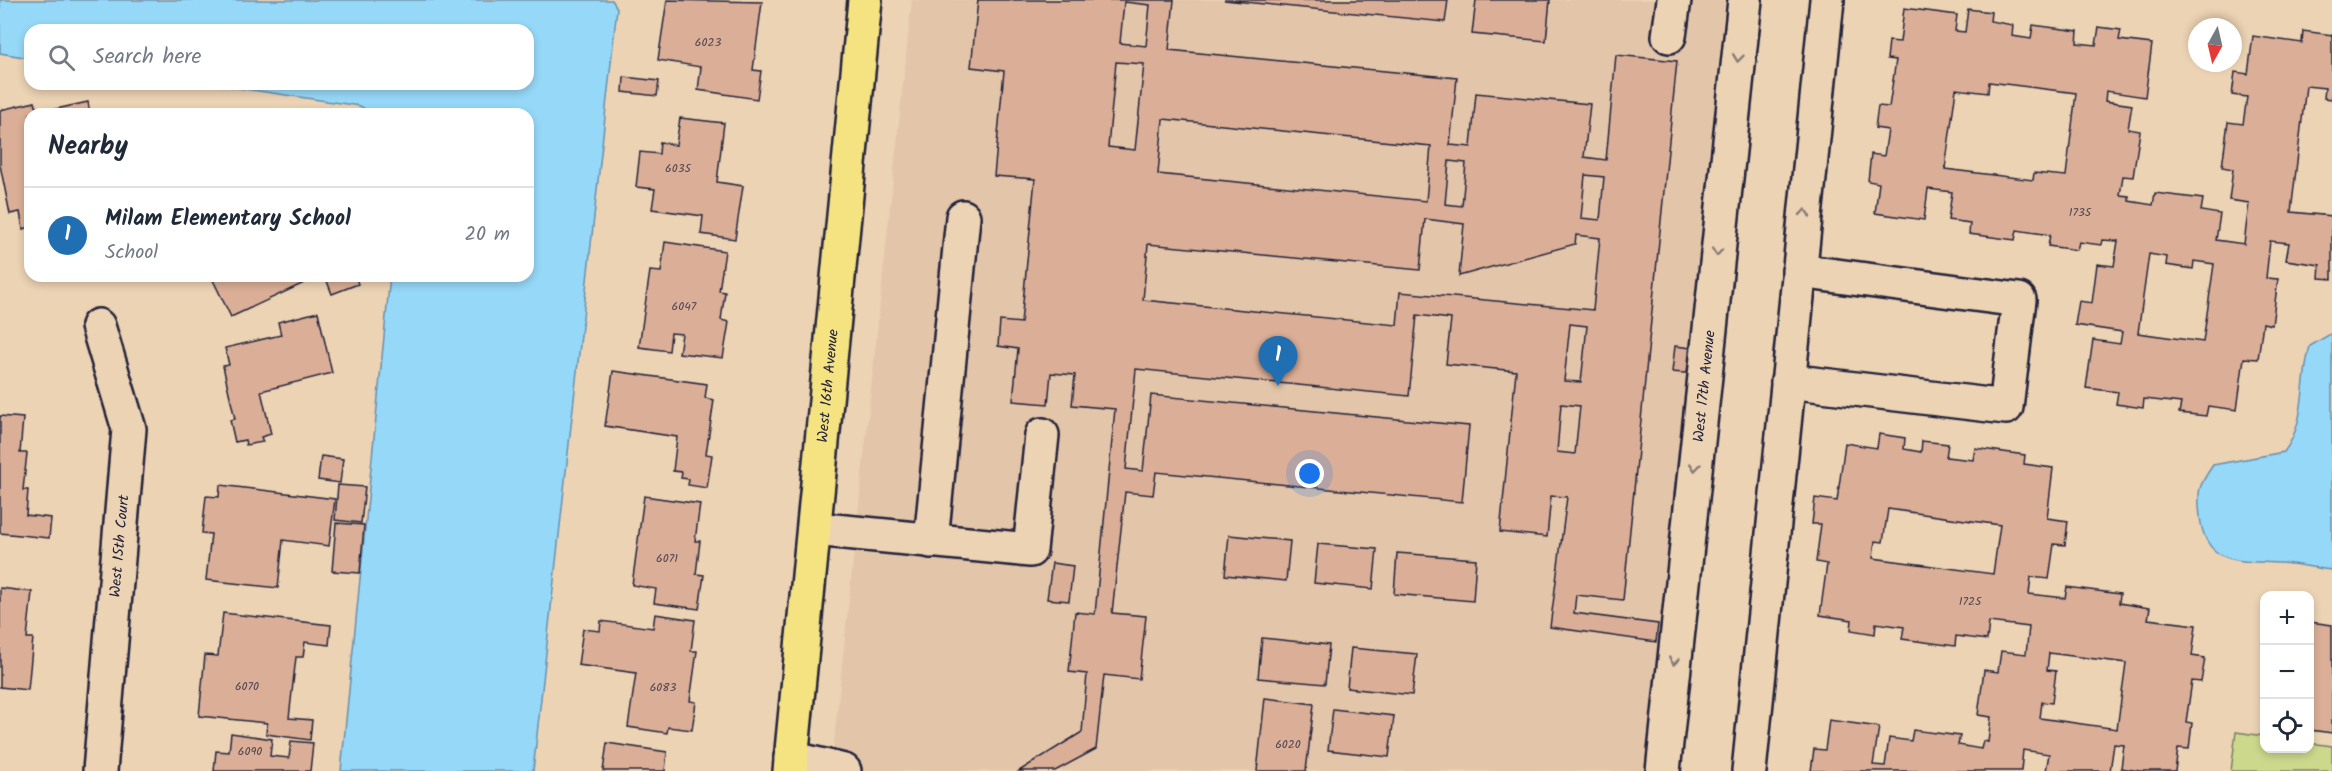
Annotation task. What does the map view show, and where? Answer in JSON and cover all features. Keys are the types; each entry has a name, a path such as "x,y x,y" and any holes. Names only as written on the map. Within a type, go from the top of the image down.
{"main road":[{"name":"West 16th Avenue","path":"791,764 866,0"}],"street":[{"path":"1669,36 1674,0"},
{"name":"West 17th Avenue","path":"1663,771 1745,0"},
{"path":"1749,771 1827,0"},
{"path":"931,541 963,216"},
{"path":"1788,381 2006,407 2019,300 1799,271"},
{"name":"West 15th Court","path":"98,326 129,429 100,771"},
{"path":"814,529 1030,550 1042,435"},
{"path":"791,764 844,771"}],"shaded area":[{"path":"912,0 1725,0 1646,771 831,771"}],"green space":[{"path":"2236,732 2260,735 2260,753 2314,753 2314,744 2332,746 2332,771 2231,771"}],"water":[{"path":"0,0 612,0 617,8 533,771 341,771 389,282 534,282 534,108 363,108 252,90 534,90 534,24 24,24 24,57 0,53"},
{"path":"2332,333 2332,570 2228,558 2218,553 2210,545 2204,533 2200,517 2199,494 2204,479 2213,465 2284,452 2300,414 2310,346"}],"building":[{"path":"667,0 762,2 753,70 761,71 757,99 698,90 701,67 658,60"},
{"path":"978,0 1174,0 1169,50 1457,78 1450,145 1471,147 1476,93 1590,104 1584,157 1606,160 1616,55 1677,61 1623,600 1576,595 1574,613 1658,624 1656,642 1550,627 1567,497 1551,496 1547,537 1500,532 1516,371 1446,364 1451,319 1417,315 1409,396 1136,369 1126,469 1143,471 1151,395 1469,426 1462,502 1156,472 1153,495 1125,492 1112,613 1146,616 1139,679 1104,675 1096,749 1055,771 1019,771 1082,732 1087,674 1069,672 1075,612 1095,614 1115,409 1072,405 1075,375 1051,373 1048,404 1013,401 1018,349 998,346 1000,321 1021,323 1035,179 994,176 1004,71 971,67","holes":["1124,2 1150,5 1146,46 1120,43","1116,62 1144,64 1135,150 1108,147","1163,119 1431,146 1426,201 1158,174","1449,161 1466,163 1462,206 1445,204","1585,175 1604,177 1600,220 1581,218","1425,219 1464,224 1459,276 1575,244 1576,235 1600,238 1593,310 1400,292 1397,325 1143,300 1148,244 1420,270","1570,324 1587,326 1581,382 1564,381","1561,404 1580,406 1575,454 1557,452"]},
{"path":"1224,0 1448,0 1445,22"},
{"path":"1476,0 1550,0 1546,41 1472,34"},
{"path":"1904,8 1957,15 1955,31 1965,32 1968,9 1991,12 1990,21 2013,25 2012,36 2031,39 2033,25 2078,31 2077,43 2096,45 2099,27 2121,30 2119,40 2152,44 2145,97 2106,91 2105,101 2132,105 2128,129 2140,131 2133,177 2123,176 2120,195 2129,196 2129,201 2153,205 2155,193 2203,199 2201,211 2220,214 2216,240 2244,244 2249,203 2229,200 2233,169 2222,167 2228,122 2243,124 2247,97 2232,95 2235,72 2248,74 2253,36 2302,43 2303,31 2332,35 2332,99 2324,98 2325,88 2306,86 2291,212 2332,216 2332,279 2319,278 2320,265 2286,260 2289,243 2270,241 2266,278 2278,279 2272,325 2263,323 2258,359 2244,358 2237,410 2208,406 2206,416 2179,413 2181,403 2144,399 2143,408 2116,404 2118,392 2086,388 2093,340 2120,344 2122,332 2075,325 2079,301 2092,303 2097,264 2114,266 2118,241 2102,240 2101,245 2079,242 2077,250 2048,246 2050,235 2017,230 2015,240 1969,234 1970,223 1948,220 1952,192 1928,189 1924,220 1875,213 1879,183 1868,181 1871,154 1884,156 1888,130 1875,128 1878,106 1889,107 1896,60 1887,59 1889,41 1900,42","holes":["1989,82 2076,93 2066,176 2034,173 2033,180 1945,169 1956,89 1988,93","2149,254 2167,257 2166,265 2193,269 2194,261 2214,264 2203,342 2138,333"]},
{"path":"624,77 659,81 657,96 623,92"},
{"path":"35,102 37,108 24,108 23,229 20,212 10,214 0,165 0,110"},
{"path":"88,102 89,108 61,108"},
{"path":"680,118 724,123 717,182 743,186 735,239 701,234 703,216 652,209 655,189 636,187 640,152 659,154 660,142 676,145"},
{"path":"665,242 725,251 719,291 725,292 721,320 729,322 723,358 679,353 682,334 671,333 669,351 639,347 650,271 661,272"},
{"path":"214,282 306,282 231,317"},
{"path":"327,282 357,282 358,284 332,294"},
{"path":"318,312 332,373 261,391 271,434 261,437 263,442 246,445 245,440 235,442 230,420 235,419 223,366 229,365 225,348 281,335 278,322"},
{"path":"1675,346 1700,349 1697,374 1672,372"},
{"path":"613,371 707,384 705,398 714,400 706,454 712,455 707,488 688,485 689,479 681,478 682,472 673,471 677,437 605,426"},
{"path":"0,416 23,418 20,453 27,453 23,490 28,490 26,515 51,518 49,538 0,533"},
{"path":"1879,434 1905,438 1904,449 1921,452 1922,441 1948,444 1946,457 1973,460 1975,448 2025,455 2024,464 2053,468 2047,518 2068,521 2065,545 2054,544 2049,579 2031,577 2029,594 2065,598 2067,587 2120,594 2119,603 2150,608 2148,619 2196,625 2192,656 2205,658 2201,682 2192,681 2186,722 2192,723 2189,749 2178,748 2175,771 2140,771 2121,768 2124,745 2114,744 2110,771 2046,771 2049,754 2023,750 2021,771 1811,771 1814,749 1825,750 1829,720 1879,727 1873,765 1885,766 1889,738 1911,741 1913,730 1960,736 1958,745 1981,749 1983,741 1988,742 1991,717 1978,715 1984,670 1998,672 2001,651 2026,654 2029,627 1989,622 1987,640 1956,636 1955,646 1902,639 1904,627 1876,623 1875,634 1851,630 1852,620 1820,615 1827,564 1816,562 1821,524 1812,524 1815,498 1837,501 1845,443 1877,448","holes":["1888,509 2000,525 1993,574 1873,558 1875,541 1883,542","2049,653 2126,663 2117,729 2040,718 2042,702 2052,703 2056,671 2047,670"]},
{"path":"321,456 343,459 340,483 318,480"},
{"path":"220,485 335,499 329,546 283,540 278,588 206,580 211,534 202,533 206,496 219,497"},
{"path":"338,485 365,487 361,523 335,520"},
{"path":"644,496 700,504 695,541 700,541 696,574 704,575 699,609 654,603 656,589 632,585"},
{"path":"336,523 364,525 360,573 332,571"},
{"path":"1229,535 1290,541 1286,581 1225,575"},
{"path":"1318,544 1377,549 1373,589 1314,583"},
{"path":"1397,553 1476,559 1473,601 1394,594"},
{"path":"1052,563 1073,566 1069,601 1047,599"},
{"path":"0,588 32,592 27,638 33,638 28,690 0,687"},
{"path":"223,613 331,625 329,645 305,642 303,657 296,657 289,718 312,720 310,740 266,734 267,723 199,716 205,655 218,656"},
{"path":"655,614 695,620 691,651 697,651 690,701 696,702 692,730 668,727 667,733 628,727 636,673 578,665 583,629 600,631 601,621 653,628"},
{"path":"2314,623 2332,625 2332,733 2314,731"},
{"path":"1262,638 1329,645 1325,684 1258,678"},
{"path":"1351,648 1417,654 1412,695 1347,688"},
{"path":"1265,698 1314,704 1306,771 1257,771"},
{"path":"1333,709 1394,716 1389,757 1328,750"},
{"path":"231,733 272,739 270,756 289,758 291,741 313,743 310,771 214,771 216,751 229,752"},
{"path":"607,743 667,752 665,771 603,771"}],"place":[{"name":"Milam Elementary School","path":"1278,386"}]}
